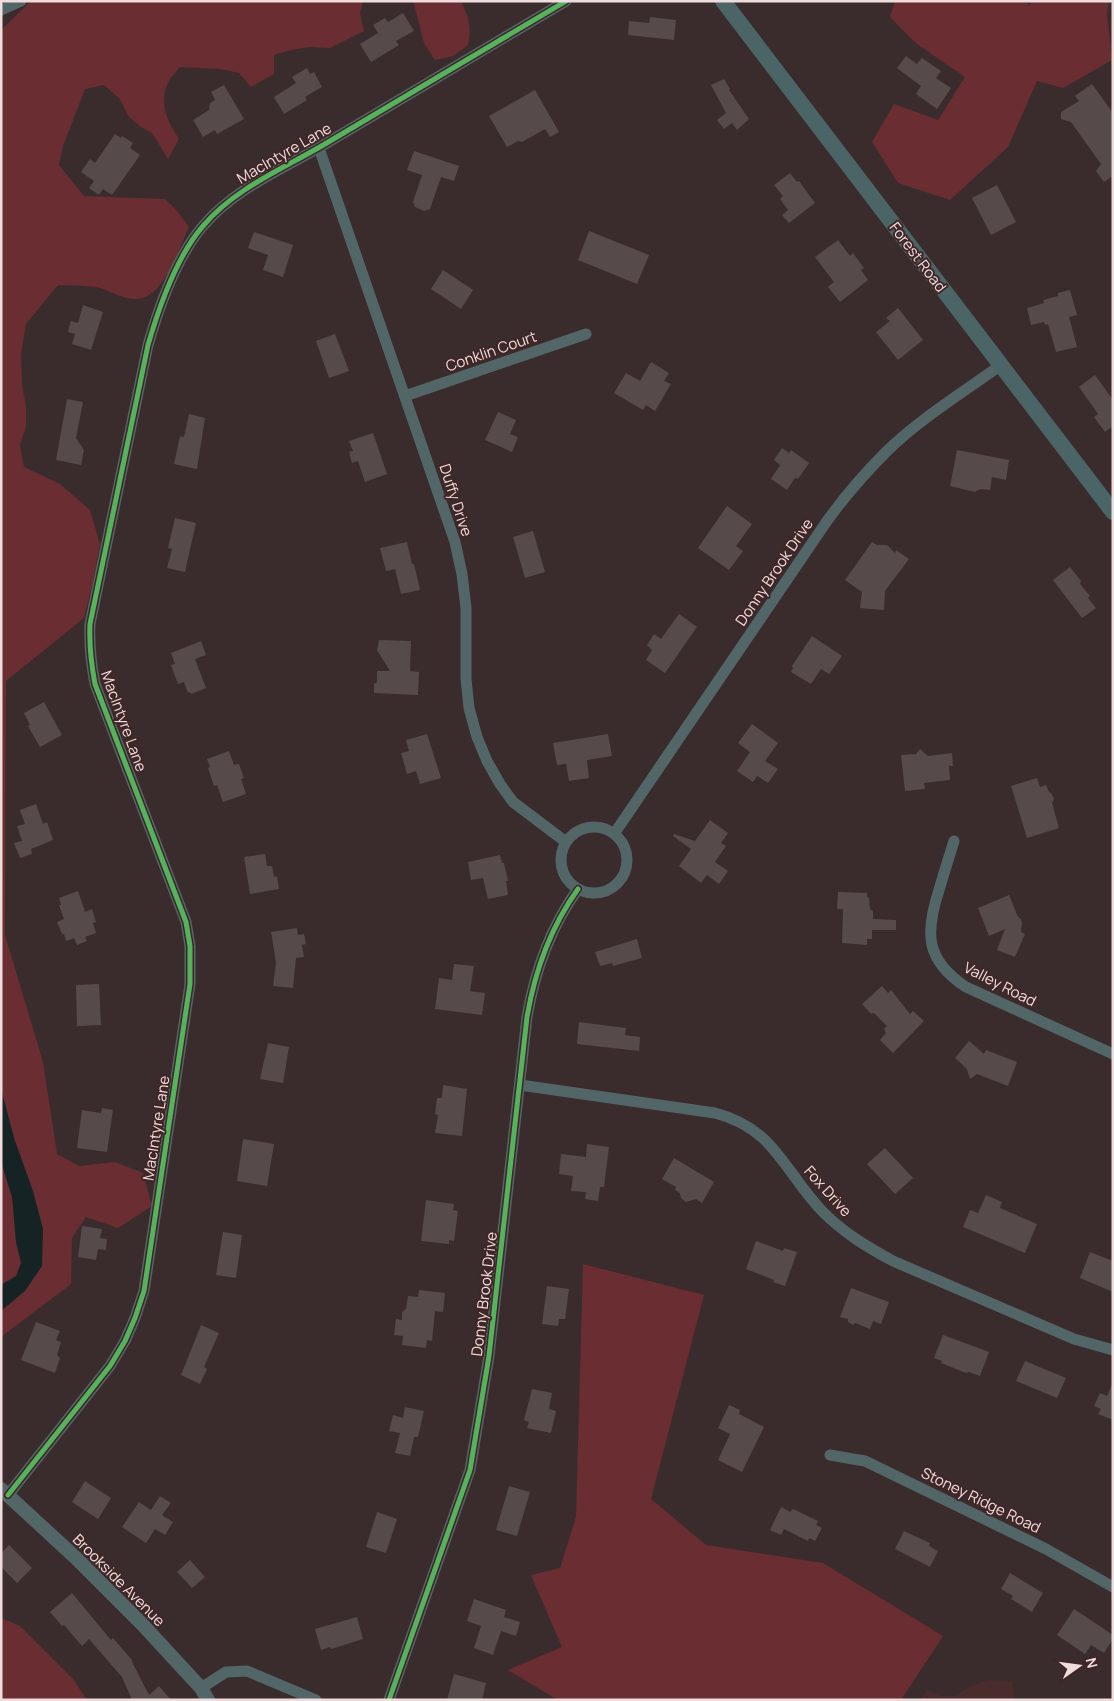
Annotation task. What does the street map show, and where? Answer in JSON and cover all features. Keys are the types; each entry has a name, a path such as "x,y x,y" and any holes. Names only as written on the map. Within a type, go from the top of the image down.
{"main road":[{"name":"Forest Road","path":"723,1 1113,512"}],"street":[{"path":"1,10 21,1"},
{"name":"MacIntyre Lane","path":"4,1492 110,1366 136,1318 144,1291 190,984 190,946 186,922 95,684 89,644 90,624 148,345 156,319 181,259 203,226 224,205 249,187 319,148 566,1"},
{"name":"Duffy Drive","path":"319,148 455,542 462,574 466,608 466,679 477,737 487,761 513,802 566,842"},
{"name":"Conklin Court","path":"405,396 586,334"},
{"name":"Donny Brook Drive","path":"614,834 827,521 861,478 917,425 1001,365"},
{"path":"589,827 605,828 614,834 622,842 626,852 627,863 624,874 618,882 610,889 599,893 588,893 578,889 569,882 561,862 566,842 573,834 589,827"},
{"name":"Valley Road","path":"954,841 932,911 930,927 935,955 942,968 966,987 1113,1054"},
{"name":"Donny Brook Drive","path":"390,1700 470,1470 490,1356 527,1017 532,988 550,934 563,910 578,889"},
{"name":"Fox Drive","path":"520,1085 732,1117 764,1138 782,1158 804,1190 823,1212 844,1231 867,1247 892,1260 1074,1339 1113,1350"},
{"name":"Stoney Ridge Road","path":"830,1455 865,1461 1046,1549 1113,1587"},
{"name":"Brookside Avenue","path":"4,1492 142,1624 204,1694"},
{"path":"204,1694 226,1672 247,1672 316,1700"}],"shaded area":[{"path":"31,1 363,1 360,13 364,31 330,48 309,47 274,55 274,74 251,87 239,73 220,69 179,67 169,81 164,98 168,119 179,139 168,159 152,133 128,116 120,99 104,85 85,89 63,146 59,165 84,196 165,199 189,227 170,270 156,290 147,296 132,299 95,287 58,285 26,324 21,354 22,385 26,407 26,426 20,445 24,467 60,484 90,510 100,544 84,618 6,681 5,935 43,1062 57,1154 79,1166 115,1162 143,1173 152,1206 118,1228 86,1217 72,1238 71,1284 1,1337 1,30"},
{"path":"412,1 461,1 469,23 468,45 453,56 435,60 424,43"},
{"path":"895,1 1022,1 1030,5 1033,1 1109,1 1107,14 1112,60 1063,88 1037,81 1008,147 950,200 898,183 872,142 894,104 938,120 965,77 917,44 890,17"},
{"path":"1,1089 15,1141 33,1191 43,1229 42,1266 25,1291 1,1311 1,1285 16,1276 21,1263 16,1242 12,1197 1,1162"},
{"path":"583,1264 704,1295 651,1499 706,1545 823,1563 943,1636 901,1700 558,1700 508,1670 562,1647 531,1575 560,1568 576,1517"},
{"path":"1,1618 20,1626 73,1679 87,1700 1,1700"},
{"path":"988,1680 1012,1681 1015,1700 920,1700 927,1690 940,1696 955,1696 969,1687"}],"building":[{"path":"403,13 414,31 396,41 399,45 371,62 360,44 378,33 373,25 385,18 388,22"},
{"path":"650,17 676,20 674,40 628,35 629,21 649,23"},
{"path":"906,56 917,64 922,58 941,71 936,78 951,88 937,109 916,94 921,86 897,68"},
{"path":"307,68 310,74 314,72 322,87 305,97 307,100 284,114 274,97 296,83 292,77"},
{"path":"724,79 729,90 749,119 737,130 732,123 724,129 717,120 726,113 711,85"},
{"path":"1092,84 1113,113 1113,180 1111,177 1104,182 1096,171 1101,164 1071,122 1061,119 1061,112 1079,101 1075,96"},
{"path":"224,85 244,119 217,134 215,130 203,137 193,120 209,110 210,103 215,100 211,92"},
{"path":"535,90 559,132 550,137 545,129 522,142 518,141 507,147 489,116"},
{"path":"115,134 133,143 130,148 140,155 112,195 103,189 99,195 89,188 94,181 81,172 90,159 95,163"},
{"path":"414,151 459,166 454,181 441,177 430,209 424,211 415,207 413,202 422,175 407,170"},
{"path":"790,173 797,182 799,181 815,203 789,223 782,215 788,210 780,199 783,196 774,185"},
{"path":"997,185 1016,222 991,235 972,198"},
{"path":"589,231 649,255 637,284 578,260"},
{"path":"254,232 293,245 283,277 263,270 268,255 248,248"},
{"path":"838,240 850,256 853,253 864,268 861,270 868,280 840,302 828,287 834,282 815,257"},
{"path":"443,270 473,290 461,309 431,289"},
{"path":"1070,290 1077,315 1069,317 1077,347 1056,352 1048,324 1045,325 1044,322 1031,325 1027,308 1044,303 1043,300"},
{"path":"83,305 103,312 91,350 72,344 75,334 68,332 71,321 78,323"},
{"path":"898,308 923,340 898,360 876,332 890,321 886,318"},
{"path":"335,334 349,371 329,378 316,341"},
{"path":"651,362 669,373 664,381 671,384 655,411 646,405 643,410 614,393 626,373 640,381"},
{"path":"1095,375 1113,400 1113,426 1105,432 1094,417 1098,414 1079,387"},
{"path":"67,399 83,402 76,438 84,450 81,465 56,460"},
{"path":"498,412 516,420 510,434 518,437 512,452 485,440"},
{"path":"189,414 205,418 197,469 174,464 180,436 184,437"},
{"path":"373,433 387,474 365,482 358,461 352,463 349,452 353,451 349,441"},
{"path":"782,448 789,453 791,450 809,463 798,479 795,478 787,490 771,479 780,465 774,460"},
{"path":"957,450 1009,460 1006,480 992,477 990,490 980,489 975,492 950,486"},
{"path":"727,506 752,524 736,546 743,551 729,570 698,548"},
{"path":"175,518 196,523 185,572 167,568 172,549 168,548"},
{"path":"533,531 545,572 525,578 513,537"},
{"path":"407,542 420,590 401,594 395,569 386,571 380,548"},
{"path":"872,542 877,545 887,545 895,553 896,550 909,559 885,591 884,610 860,608 862,592 845,580"},
{"path":"1070,567 1081,581 1080,584 1090,596 1088,598 1096,608 1082,618 1053,580"},
{"path":"679,614 697,627 665,673 646,660 652,650 647,645 654,634 661,639"},
{"path":"812,636 842,656 829,674 821,669 811,684 791,672 792,666"},
{"path":"379,640 411,641 410,671 419,672 418,695 374,693 377,671 390,671 377,650"},
{"path":"201,641 206,655 195,659 206,688 191,694 190,692 188,693 184,682 178,684 171,665 175,664 171,653"},
{"path":"44,702 62,735 40,747 28,726 30,725 24,713"},
{"path":"752,724 778,743 765,761 778,769 768,783 757,776 753,782 737,771 750,752 738,743"},
{"path":"427,734 441,778 420,784 416,771 407,774 401,753 409,751 406,740"},
{"path":"608,734 612,756 587,760 589,778 569,781 566,764 557,765 553,743"},
{"path":"920,749 928,756 952,753 953,766 949,766 950,780 924,783 925,789 905,791 901,755 916,754"},
{"path":"229,751 234,765 239,764 244,778 241,779 246,794 223,802 217,785 214,786 207,759"},
{"path":"1037,778 1040,787 1046,785 1052,794 1054,799 1052,803 1059,828 1027,838 1011,786"},
{"path":"36,804 43,824 47,822 53,840 31,849 32,854 20,858 14,843 22,841 17,826 25,824 20,810"},
{"path":"710,820 728,833 721,843 726,846 715,862 728,871 719,884 707,875 701,883 679,866 691,849 673,836 674,834 695,841"},
{"path":"265,854 267,866 272,866 274,877 277,876 279,889 250,894 244,857"},
{"path":"500,855 508,881 506,881 508,895 488,899 483,878 471,880 468,862"},
{"path":"78,891 85,912 92,909 96,922 93,923 96,933 85,937 87,941 77,945 74,938 66,941 57,922 64,919 59,905 61,905 59,898"},
{"path":"838,892 867,893 870,909 873,911 873,919 896,920 896,930 872,930 872,939 867,939 867,945 842,943 843,909 837,909"},
{"path":"1009,895 1022,922 1021,932 1025,934 1015,957 997,950 1005,929 989,936 978,908"},
{"path":"297,928 298,935 304,934 306,944 302,945 304,957 296,958 293,988 273,986 276,963 271,932"},
{"path":"637,939 642,958 613,966 612,963 600,966 595,952"},
{"path":"454,964 474,966 470,991 485,993 482,1015 435,1009 439,978 452,980"},
{"path":"99,984 101,1025 77,1026 76,985"},
{"path":"882,986 888,993 891,990 910,1014 913,1011 924,1021 893,1053 880,1040 886,1033 884,1029 887,1026 874,1013 871,1014 862,1004"},
{"path":"579,1022 626,1028 625,1035 640,1037 639,1051 577,1044"},
{"path":"969,1041 984,1054 986,1050 1017,1062 1008,1086 977,1074 970,1079 967,1069 955,1058"},
{"path":"268,1043 289,1047 283,1083 260,1079"},
{"path":"443,1085 467,1089 462,1136 435,1133 438,1115 435,1114 437,1098 442,1098"},
{"path":"102,1108 113,1110 107,1152 77,1148 82,1110 101,1113"},
{"path":"243,1139 274,1144 267,1186 237,1181"},
{"path":"587,1144 609,1147 604,1187 600,1187 598,1201 585,1199 586,1192 571,1191 573,1176 559,1174 561,1154 586,1157"},
{"path":"885,1148 913,1178 895,1194 867,1164"},
{"path":"674,1158 714,1182 702,1203 696,1199 686,1202 681,1198 680,1193 675,1190 676,1187 662,1179"},
{"path":"986,1195 1002,1202 1000,1208 1037,1224 1025,1253 963,1227 970,1210 978,1213"},
{"path":"426,1200 454,1204 453,1210 458,1211 454,1241 449,1240 449,1244 421,1241"},
{"path":"82,1226 102,1229 100,1238 107,1239 106,1250 98,1249 96,1260 78,1257"},
{"path":"223,1232 242,1235 236,1278 216,1275"},
{"path":"756,1241 783,1251 784,1248 797,1252 785,1286 746,1269"},
{"path":"1090,1252 1113,1261 1113,1292 1080,1278"},
{"path":"547,1286 569,1289 565,1319 559,1319 558,1326 542,1324"},
{"path":"851,1288 889,1302 881,1324 873,1321 870,1329 855,1323 853,1325 848,1322 848,1319 840,1317"},
{"path":"419,1290 445,1293 443,1312 435,1311 432,1341 427,1340 426,1348 402,1345 403,1336 394,1335 396,1319 402,1320 402,1312 406,1309 408,1296 418,1297"},
{"path":"36,1322 60,1331 56,1340 61,1342 57,1355 60,1358 55,1373 21,1360"},
{"path":"201,1325 219,1333 204,1367 207,1369 200,1384 181,1375"},
{"path":"943,1335 989,1352 980,1376 969,1372 966,1373 941,1363 942,1361 934,1358"},
{"path":"1025,1361 1066,1378 1057,1398 1016,1381"},
{"path":"1113,1382 1113,1420 1098,1414 1101,1409 1094,1406 1100,1393 1107,1396"},
{"path":"532,1389 552,1393 549,1409 556,1411 551,1433 527,1428 529,1422 524,1420"},
{"path":"729,1405 740,1410 739,1414 764,1427 742,1472 718,1460 730,1434 718,1428"},
{"path":"405,1407 424,1411 418,1437 414,1437 410,1456 395,1453 400,1433 389,1431 393,1415 403,1418"},
{"path":"85,1481 111,1498 98,1519 72,1502"},
{"path":"509,1486 530,1492 517,1536 496,1530"},
{"path":"160,1496 171,1503 162,1515 173,1522 165,1535 155,1529 146,1543 122,1527 139,1502 151,1510"},
{"path":"781,1507 790,1512 793,1509 818,1521 816,1525 822,1528 815,1541 809,1538 808,1541 784,1529 781,1535 770,1530"},
{"path":"377,1512 397,1519 386,1553 366,1547"},
{"path":"904,1531 930,1543 929,1546 938,1551 930,1567 895,1549"},
{"path":"9,1545 32,1568 17,1583 1,1567 1,1553"},
{"path":"190,1560 205,1577 192,1588 177,1572"},
{"path":"1010,1573 1043,1593 1032,1612 1011,1599 1013,1596 1001,1589"},
{"path":"72,1593 111,1640 113,1638 132,1660 149,1695 159,1686 171,1700 132,1700 122,1677 89,1639 82,1646 64,1625 62,1626 50,1612"},
{"path":"474,1599 506,1610 504,1617 520,1622 516,1636 501,1631 493,1655 474,1648 481,1626 467,1621"},
{"path":"1074,1609 1113,1635 1113,1639 1104,1653 1091,1645 1085,1654 1057,1635"},
{"path":"357,1617 363,1639 331,1649 330,1647 321,1650 315,1629"},
{"path":"454,1674 486,1683 482,1700 447,1700"}],"cycle path":[{"path":"8,1495 110,1366 125,1341 135,1318 144,1291 190,984 190,946 186,922 95,684 90,639 90,624 148,345 163,299 177,267 194,238 203,226 230,201 260,180 325,144 566,1"},
{"path":"389,1700 470,1470 489,1356 530,1000 545,950 559,919 578,889"}]}
